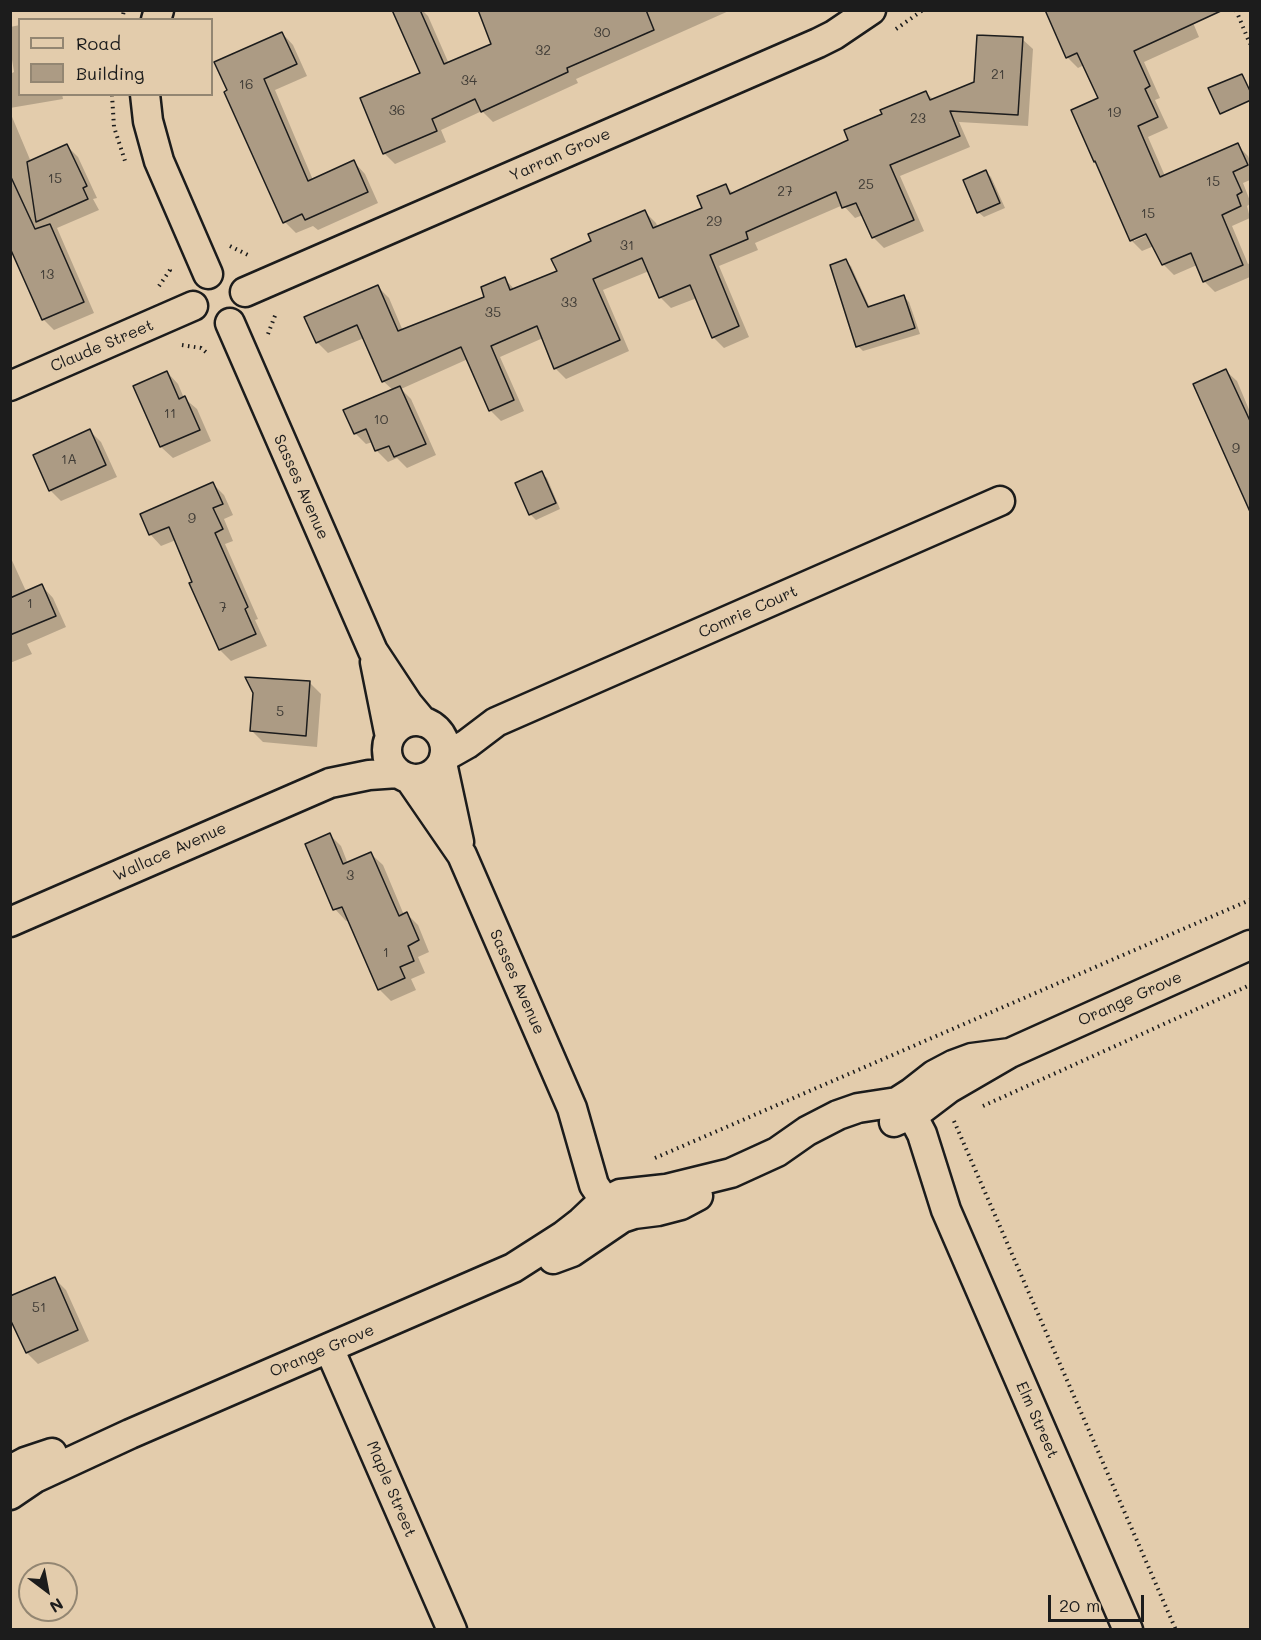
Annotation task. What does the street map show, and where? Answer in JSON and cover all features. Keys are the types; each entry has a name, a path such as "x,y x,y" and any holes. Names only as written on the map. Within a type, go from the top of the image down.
{"street":[{"name":"Yarran Grove","path":"245,292 818,43 871,10"},
{"path":"145,96 148,121 159,161 208,274"},
{"path":"215,272 231,274 245,292 244,307 236,319 230,323 212,324 204,321 193,306 192,299 196,284 208,274 215,272"},
{"name":"Claude Street","path":"10,386 193,306"},
{"name":"Sasses Avenue","path":"230,323 372,651 437,743 462,855 572,1108 615,1177 616,1204"},
{"name":"Comrie Court","path":"437,743 467,744 496,722 1000,501"},
{"name":"Sasses Avenue","path":"372,651 389,739"},
{"path":"410,721 437,743 428,776 422,778 404,775 389,761 389,739 393,731 410,721"},
{"name":"Wallace Avenue","path":"330,783 389,739"},
{"name":"Wallace Avenue","path":"10,922 330,783 369,775 404,775"},
{"name":"Sasses Avenue","path":"404,775 462,855"},
{"name":"Orange Grove","path":"10,1495 35,1478 130,1434 513,1268 547,1261 572,1252 616,1204 681,1204 702,1194 731,1173 777,1152 807,1131 838,1114 858,1108 902,1113 911,1093 934,1075 953,1065 972,1058 1010,1053 1251,945"},
{"name":"Elm Street","path":"902,1113 904,1141 946,1210 1128,1629"},
{"name":"Maple Street","path":"329,1348 452,1629"},
{"name":"Orange Grove","path":"10,1470 46,1454 130,1434"}],"path":[{"path":"1236,10 1251,44"},
{"path":"178,345 201,348 207,352 209,357"},
{"path":"646,1162 1251,900"},
{"path":"974,1110 1251,985"},
{"path":"964,1115 953,1120 1176,1629"}],"building":[{"path":"392,10 420,10 444,64 491,44 478,10 646,10 654,30 567,68 568,72 481,112 475,99 432,119 437,131 383,154 360,98 420,73"},
{"path":"1045,10 1223,10 1134,51 1150,86 1145,89 1158,117 1138,126 1160,177 1238,143 1248,165 1233,172 1242,192 1237,195 1241,206 1222,215 1243,265 1203,282 1191,253 1162,265 1146,234 1130,241 1071,110 1098,98 1077,53 1066,58"},
{"path":"282,32 297,64 264,79 308,181 354,160 368,192 305,220 302,214 283,223 224,92 227,90 214,62"},
{"path":"977,35 1023,37 1018,115 950,111 960,136 890,165 914,220 872,238 856,203 842,208 836,192 746,232 748,239 710,255 739,326 712,338 690,285 659,298 642,258 593,279 620,340 554,369 537,326 491,346 514,400 489,411 461,347 382,382 357,325 316,343 304,317 378,285 398,331 484,297 481,287 505,277 510,290 557,271 551,259 591,241 588,234 645,210 653,228 702,208 697,196 726,184 730,194 848,140 844,130 882,114 880,110 926,91 930,100 974,82"},
{"path":"1242,74 1251,93 1251,100 1220,114 1208,88"},
{"path":"67,144 87,186 83,188 88,199 36,222 27,162"},
{"path":"986,170 1000,203 977,213 963,180"},
{"path":"10,175 35,229 50,224 84,302 42,320 10,248"},
{"path":"846,259 868,307 904,295 915,328 856,347 830,265"},
{"path":"1226,369 1251,423 1251,514 1193,384"},
{"path":"167,371 179,399 185,396 200,430 160,447 133,386"},
{"path":"400,386 426,444 394,457 389,446 375,451 366,429 354,434 343,410"},
{"path":"90,429 106,465 49,491 33,455"},
{"path":"542,471 556,503 529,515 515,483"},
{"path":"213,482 223,504 213,508 223,529 215,533 248,607 245,609 256,634 219,650 189,583 192,582 169,527 149,535 140,514"},
{"path":"42,584 56,616 10,635 10,598"},
{"path":"245,677 310,681 306,736 250,731 253,693"},
{"path":"330,833 343,864 371,852 399,916 407,912 419,940 408,946 414,961 400,967 405,978 378,990 342,907 333,910 305,844"},
{"path":"55,1277 78,1330 26,1353 10,1319 10,1296"}]}
